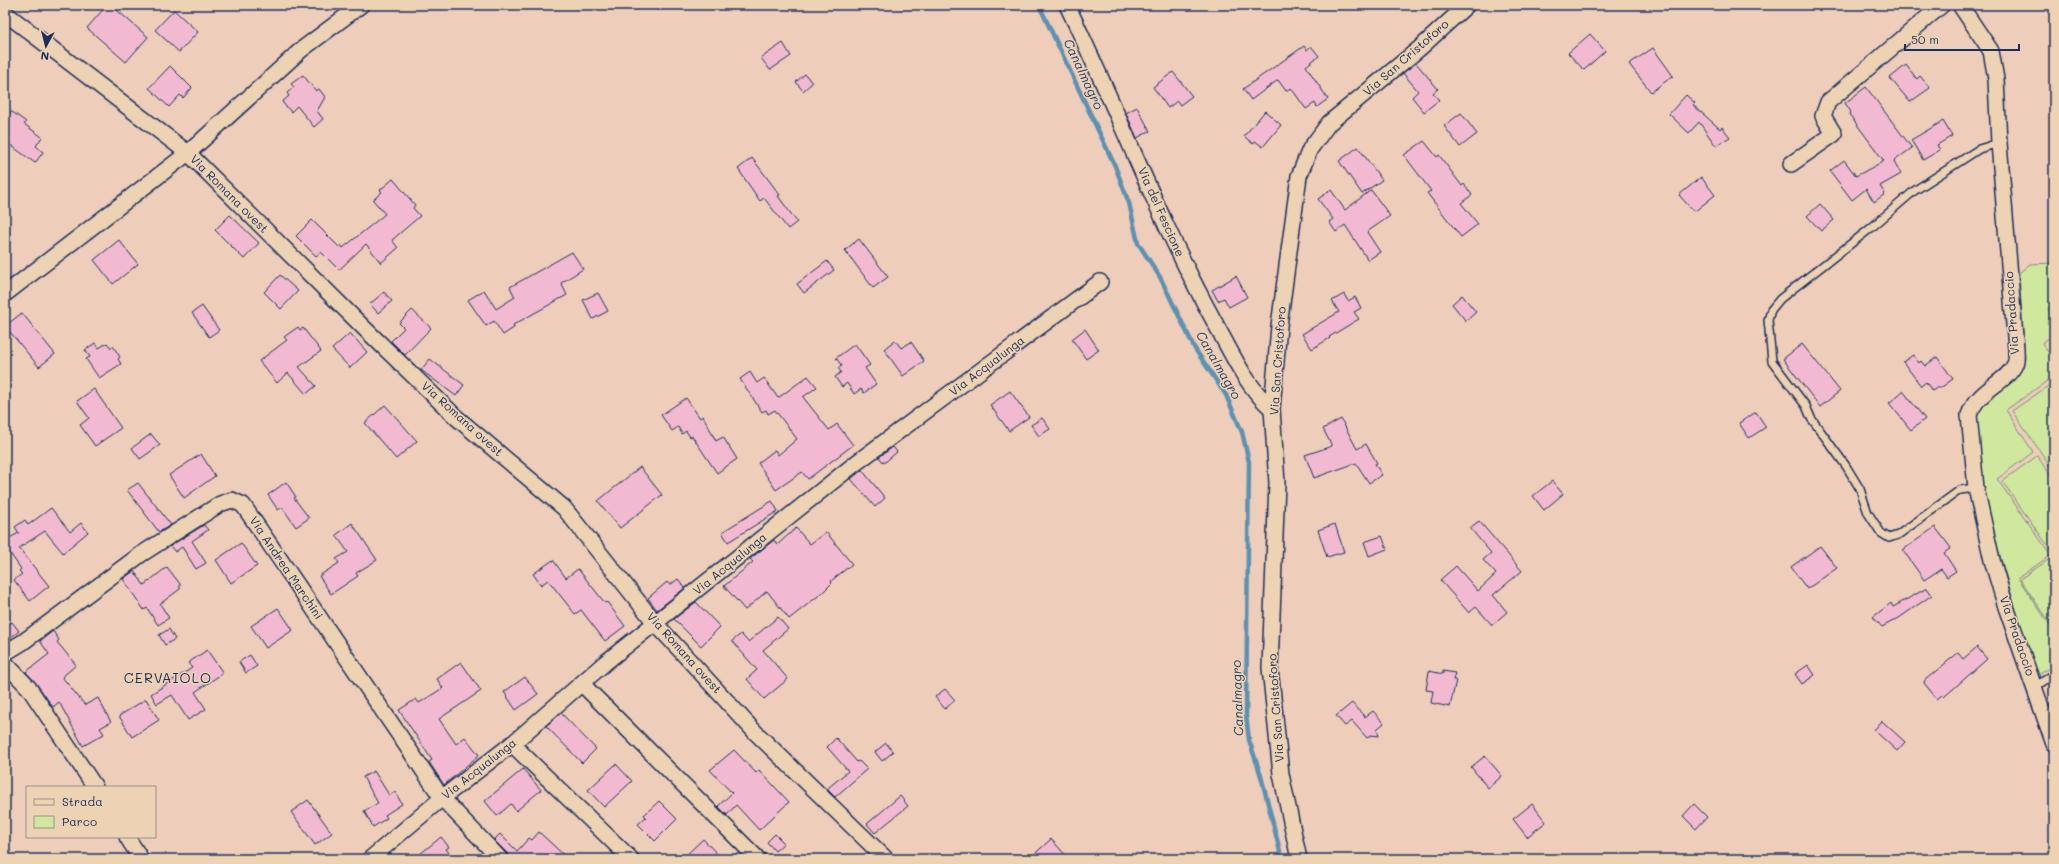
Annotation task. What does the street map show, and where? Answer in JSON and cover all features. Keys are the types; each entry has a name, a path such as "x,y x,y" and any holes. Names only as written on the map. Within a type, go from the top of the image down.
{"street":[{"path":"5,294 188,153 301,50 360,5"},
{"name":"Via del Fescione","path":"1067,5 1182,259 1253,390 1272,409"},
{"name":"Via San Cristoforo","path":"1299,859 1280,767 1270,668 1277,483 1272,409 1279,326 1299,176 1310,149 1329,123 1420,48 1466,5"},
{"path":"1791,164 1834,134 1823,116 1828,102 1942,5"},
{"name":"Via Pradaccio","path":"1960,5 1991,51 1996,79 1999,143 2016,349 2016,364 2010,371 1978,398 1972,406 1969,415 1976,488 1992,560 2006,607 2054,744"},
{"name":"Via Romana ovest","path":"5,13 188,153 457,418 564,508 656,624 755,732 886,859"},
{"name":"Via Acqualunga","path":"370,859 442,798 512,744 606,662 656,624 856,463 1100,282"},
{"name":"Via Andrea Marchini","path":"5,653 23,642 140,555 220,504 232,500 243,504 442,798 500,859"},
{"path":"5,663 29,688 94,786"},
{"path":"582,684 758,859"},
{"path":"512,744 631,859"},
{"path":"128,838 141,859"}],"lane":[{"path":"1976,488 1960,490 1898,535 1889,538 1881,533 1868,513 1860,489 1846,466 1811,418 1806,406 1772,361 1768,320 1771,310 1780,299 1871,228 1914,192 1979,149 1999,143"},
{"path":"2035,687 2054,674"}],"green space":[{"path":"2054,263 2054,296 2052,298 2054,304 2048,308 2050,316 2047,324 2054,327 2053,335 2042,343 2054,361 2054,376 2006,410 2033,452 1997,479 2051,555 2018,578 2054,631 2054,664 2036,677 1980,488 1971,418 2025,359 2019,273 2030,264"},
{"path":"2054,382 2054,471 2012,411"},
{"path":"2037,456 2054,480 2053,553 2002,481"},
{"path":"2054,556 2054,628 2020,579"}],"building":[{"path":"107,5 111,5 148,37 126,62 87,28"},
{"path":"174,10 198,32 179,52 155,30"},
{"path":"1590,34 1605,51 1584,70 1568,53"},
{"path":"783,43 791,56 770,70 761,58"},
{"path":"1304,46 1307,50 1311,46 1319,56 1306,66 1328,99 1317,107 1315,103 1306,109 1291,88 1286,91 1278,80 1251,100 1243,89"},
{"path":"1653,48 1673,76 1651,92 1629,64"},
{"path":"1416,63 1438,89 1433,93 1439,100 1424,112 1412,97 1418,91 1403,73"},
{"path":"1906,65 1917,79 1920,76 1930,88 1910,102 1890,78"},
{"path":"170,66 192,88 183,98 180,95 169,107 149,88"},
{"path":"1173,72 1192,96 1180,105 1177,101 1168,108 1153,87"},
{"path":"805,74 812,83 803,91 796,82"},
{"path":"303,75 316,91 319,89 325,97 317,111 323,119 314,127 297,106 291,112 282,102 289,96 287,93 294,87 291,84"},
{"path":"1866,87 1912,148 1894,161 1901,174 1880,186 1885,194 1874,202 1866,189 1852,200 1830,171 1844,160 1856,176 1884,161 1849,114 1851,112 1845,103"},
{"path":"1686,95 1695,103 1693,105 1720,129 1722,127 1730,137 1716,146 1699,122 1689,133 1669,114"},
{"path":"1137,107 1150,131 1137,138 1126,113"},
{"path":"11,111 26,122 24,124 42,137 36,146 43,152 35,163 5,141 5,120"},
{"path":"1265,111 1281,125 1263,147 1255,141 1253,144 1244,136"},
{"path":"1461,113 1477,134 1460,147 1444,126"},
{"path":"1943,121 1952,136 1937,145 1940,150 1923,160 1911,140"},
{"path":"1424,141 1437,157 1439,155 1462,186 1464,184 1472,195 1461,203 1478,224 1461,237 1427,193 1431,191 1404,155"},
{"path":"1358,147 1382,180 1362,194 1339,161"},
{"path":"752,158 780,195 778,196 797,222 788,229 764,198 760,201 738,169"},
{"path":"1701,177 1715,195 1694,212 1679,195"},
{"path":"393,179 415,205 413,208 420,216 392,240 398,248 381,263 366,244 339,270 321,252 316,256 296,236 312,220 339,247 341,245 343,248 385,214 373,200 382,192 380,190"},
{"path":"1331,190 1345,210 1371,190 1390,216 1367,232 1380,252 1368,260 1345,225 1336,232 1329,222 1333,219 1318,199"},
{"path":"1820,204 1834,220 1821,231 1807,216"},
{"path":"230,215 259,243 244,259 215,230"},
{"path":"859,239 888,277 873,288 845,250"},
{"path":"119,240 138,264 113,284 94,260"},
{"path":"572,252 583,269 561,283 567,295 513,325 515,327 503,335 494,321 486,326 468,300 484,290 496,309 515,297 510,287"},
{"path":"827,261 834,270 804,293 797,284"},
{"path":"280,275 298,291 281,309 264,292"},
{"path":"1236,276 1247,297 1229,307 1224,298 1218,301 1212,290"},
{"path":"384,292 392,301 378,313 370,304"},
{"path":"598,293 608,311 593,319 583,300"},
{"path":"1344,294 1348,301 1355,297 1361,308 1354,312 1359,319 1312,349 1302,334 1339,312 1332,301"},
{"path":"1462,295 1476,312 1466,321 1452,304"},
{"path":"202,306 219,330 209,337 192,313"},
{"path":"412,310 431,328 405,355 391,341 404,328 399,323"},
{"path":"22,313 55,354 39,367 5,326"},
{"path":"298,327 300,330 303,328 321,351 299,367 316,386 306,394 288,373 277,383 259,361 287,340 284,337"},
{"path":"1085,329 1099,350 1086,359 1072,339"},
{"path":"350,333 367,352 350,368 332,349"},
{"path":"895,340 901,348 911,342 924,361 903,376 884,349"},
{"path":"95,343 99,348 107,343 111,348 113,346 120,357 118,359 121,364 99,378 86,359 90,357 85,350"},
{"path":"855,344 870,365 865,368 876,384 864,393 861,389 854,394 847,383 842,387 835,377 841,372 838,368 842,366 836,358"},
{"path":"1802,344 1840,391 1820,407 1783,359"},
{"path":"1913,355 1919,363 1921,361 1925,366 1937,357 1953,379 1939,389 1938,387 1932,391 1926,382 1921,386 1903,362"},
{"path":"430,359 464,385 456,396 421,370"},
{"path":"750,372 757,383 764,378 778,398 808,376 817,387 803,397 829,430 837,424 853,445 808,479 802,472 776,490 758,463 775,450 778,455 797,439 775,410 768,414 766,410 762,412 740,379"},
{"path":"94,389 121,428 95,446 80,425 89,418 77,401"},
{"path":"1010,391 1029,417 1009,431 990,405"},
{"path":"1903,391 1925,419 1911,430 1889,403"},
{"path":"686,398 700,418 703,416 716,441 723,437 737,459 717,473 692,436 690,437 686,431 682,434 678,427 672,431 661,415"},
{"path":"385,405 417,441 396,459 365,423"},
{"path":"1756,412 1766,427 1749,438 1739,423"},
{"path":"1042,418 1050,429 1039,436 1031,425"},
{"path":"1341,419 1357,449 1366,444 1377,463 1375,464 1382,475 1369,483 1356,463 1314,478 1305,455 1332,446 1323,429"},
{"path":"151,434 160,445 140,459 132,448"},
{"path":"893,447 897,452 884,463 879,457"},
{"path":"201,454 215,476 184,498 169,475"},
{"path":"640,467 662,495 620,528 598,501"},
{"path":"862,470 885,498 875,507 851,479"},
{"path":"1552,481 1563,494 1544,510 1533,496"},
{"path":"286,482 296,497 294,498 309,518 296,527 282,507 278,510 268,495"},
{"path":"138,483 171,525 159,532 127,490"},
{"path":"772,501 778,511 728,542 722,532"},
{"path":"51,508 70,532 81,523 88,532 63,553 45,531 19,548 49,586 30,601 14,580 22,574 19,571 21,569 5,546 5,540 19,533 15,527 25,520 28,525"},
{"path":"1479,521 1522,571 1493,595 1507,612 1492,625 1476,607 1469,613 1440,580 1456,566 1478,591 1496,574 1483,560 1491,553 1470,528"},
{"path":"352,523 377,560 356,573 358,576 331,594 319,576 339,563 336,559 348,552 336,535"},
{"path":"1335,524 1344,552 1327,557 1318,530"},
{"path":"204,525 208,530 192,541 206,563 196,569 182,547 175,552 170,546"},
{"path":"1935,527 1951,548 1944,553 1956,571 1947,577 1941,569 1924,580 1903,550"},
{"path":"796,528 810,544 826,532 852,564 831,581 832,583 822,593 789,619 767,591 745,610 724,586 753,562 750,559 774,540 777,545"},
{"path":"1382,536 1387,549 1369,556 1364,542"},
{"path":"241,543 257,566 231,583 216,560"},
{"path":"1820,546 1837,568 1807,589 1791,567"},
{"path":"553,560 566,578 578,569 605,603 607,602 625,626 605,641 581,610 575,614 548,580 541,585 533,574"},
{"path":"167,567 180,584 180,589 160,604 169,618 158,625 147,608 144,610 123,579 134,571 144,585"},
{"path":"678,579 685,588 657,610 648,598 667,582 670,585"},
{"path":"1927,588 1932,595 1899,618 1882,627 1873,617 1891,603 1893,607"},
{"path":"696,602 720,627 701,646 674,619"},
{"path":"278,608 293,630 266,648 251,626"},
{"path":"778,617 788,629 763,650 788,679 764,699 747,679 757,670 732,641 741,634 748,642"},
{"path":"12,622 19,631 5,642 5,627"},
{"path":"169,629 175,639 165,645 159,635"},
{"path":"53,631 59,640 57,642 76,665 62,677 85,705 98,698 111,722 100,728 104,734 83,746 59,702 53,707 26,672 49,654 40,641"},
{"path":"1977,647 1987,659 1944,697 1942,695 1937,699 1924,683 1925,680 1958,653 1963,659"},
{"path":"207,650 223,673 195,692 206,709 188,720 172,695 157,704 151,694 192,668 188,663"},
{"path":"250,655 257,666 246,673 239,662"},
{"path":"461,662 481,691 439,719 456,744 465,737 479,755 444,785 429,762 432,760 399,710 416,699 419,703 443,688 437,679"},
{"path":"1808,665 1815,675 1802,684 1795,674"},
{"path":"1429,671 1443,674 1443,671 1455,673 1453,680 1456,680 1450,707 1431,703 1433,691 1426,690"},
{"path":"525,677 538,694 516,710 504,692"},
{"path":"945,689 955,700 945,709 935,697"},
{"path":"146,699 159,720 132,737 119,716"},
{"path":"1352,703 1365,717 1373,711 1384,723 1377,729 1379,736 1371,735 1367,738 1352,721 1345,726 1336,716"},
{"path":"561,713 596,749 582,763 546,726"},
{"path":"1882,721 1905,742 1897,751 1874,730"},
{"path":"836,738 857,762 859,761 867,769 835,797 827,789 848,771 827,747"},
{"path":"886,743 893,752 882,761 875,752"},
{"path":"734,750 756,773 759,770 789,802 759,830 736,805 727,815 718,806 732,793 710,770"},
{"path":"1485,756 1502,776 1488,788 1471,767"},
{"path":"616,764 632,781 604,807 588,790"},
{"path":"523,769 541,790 516,811 511,804 497,816 485,801"},
{"path":"374,771 389,795 395,792 402,804 385,815 387,818 373,827 364,811 378,803 363,777"},
{"path":"900,796 908,806 875,833 867,824"},
{"path":"308,800 332,833 315,845 291,812"},
{"path":"659,801 677,819 655,841 638,824 646,817 644,815"},
{"path":"1532,804 1546,822 1527,837 1513,819"},
{"path":"1694,804 1707,817 1696,829 1683,816"},
{"path":"539,832 568,859 509,859 507,853 494,840 500,834 517,851 529,838 532,840"},
{"path":"775,834 784,843 775,851 767,842"},
{"path":"441,837 449,847 446,849 454,859 414,859"},
{"path":"703,839 722,859 682,859"},
{"path":"1051,839 1069,859 1029,859"}],"waterway":[{"name":"Canalmagro","path":"1039,5 1115,166 1129,203 1138,243 1160,277 1195,349 1226,395 1242,432 1249,462 1246,715 1249,740 1261,776 1282,859"}],"district":[{"name":"CERVAIOLO","path":"168,678"}]}
